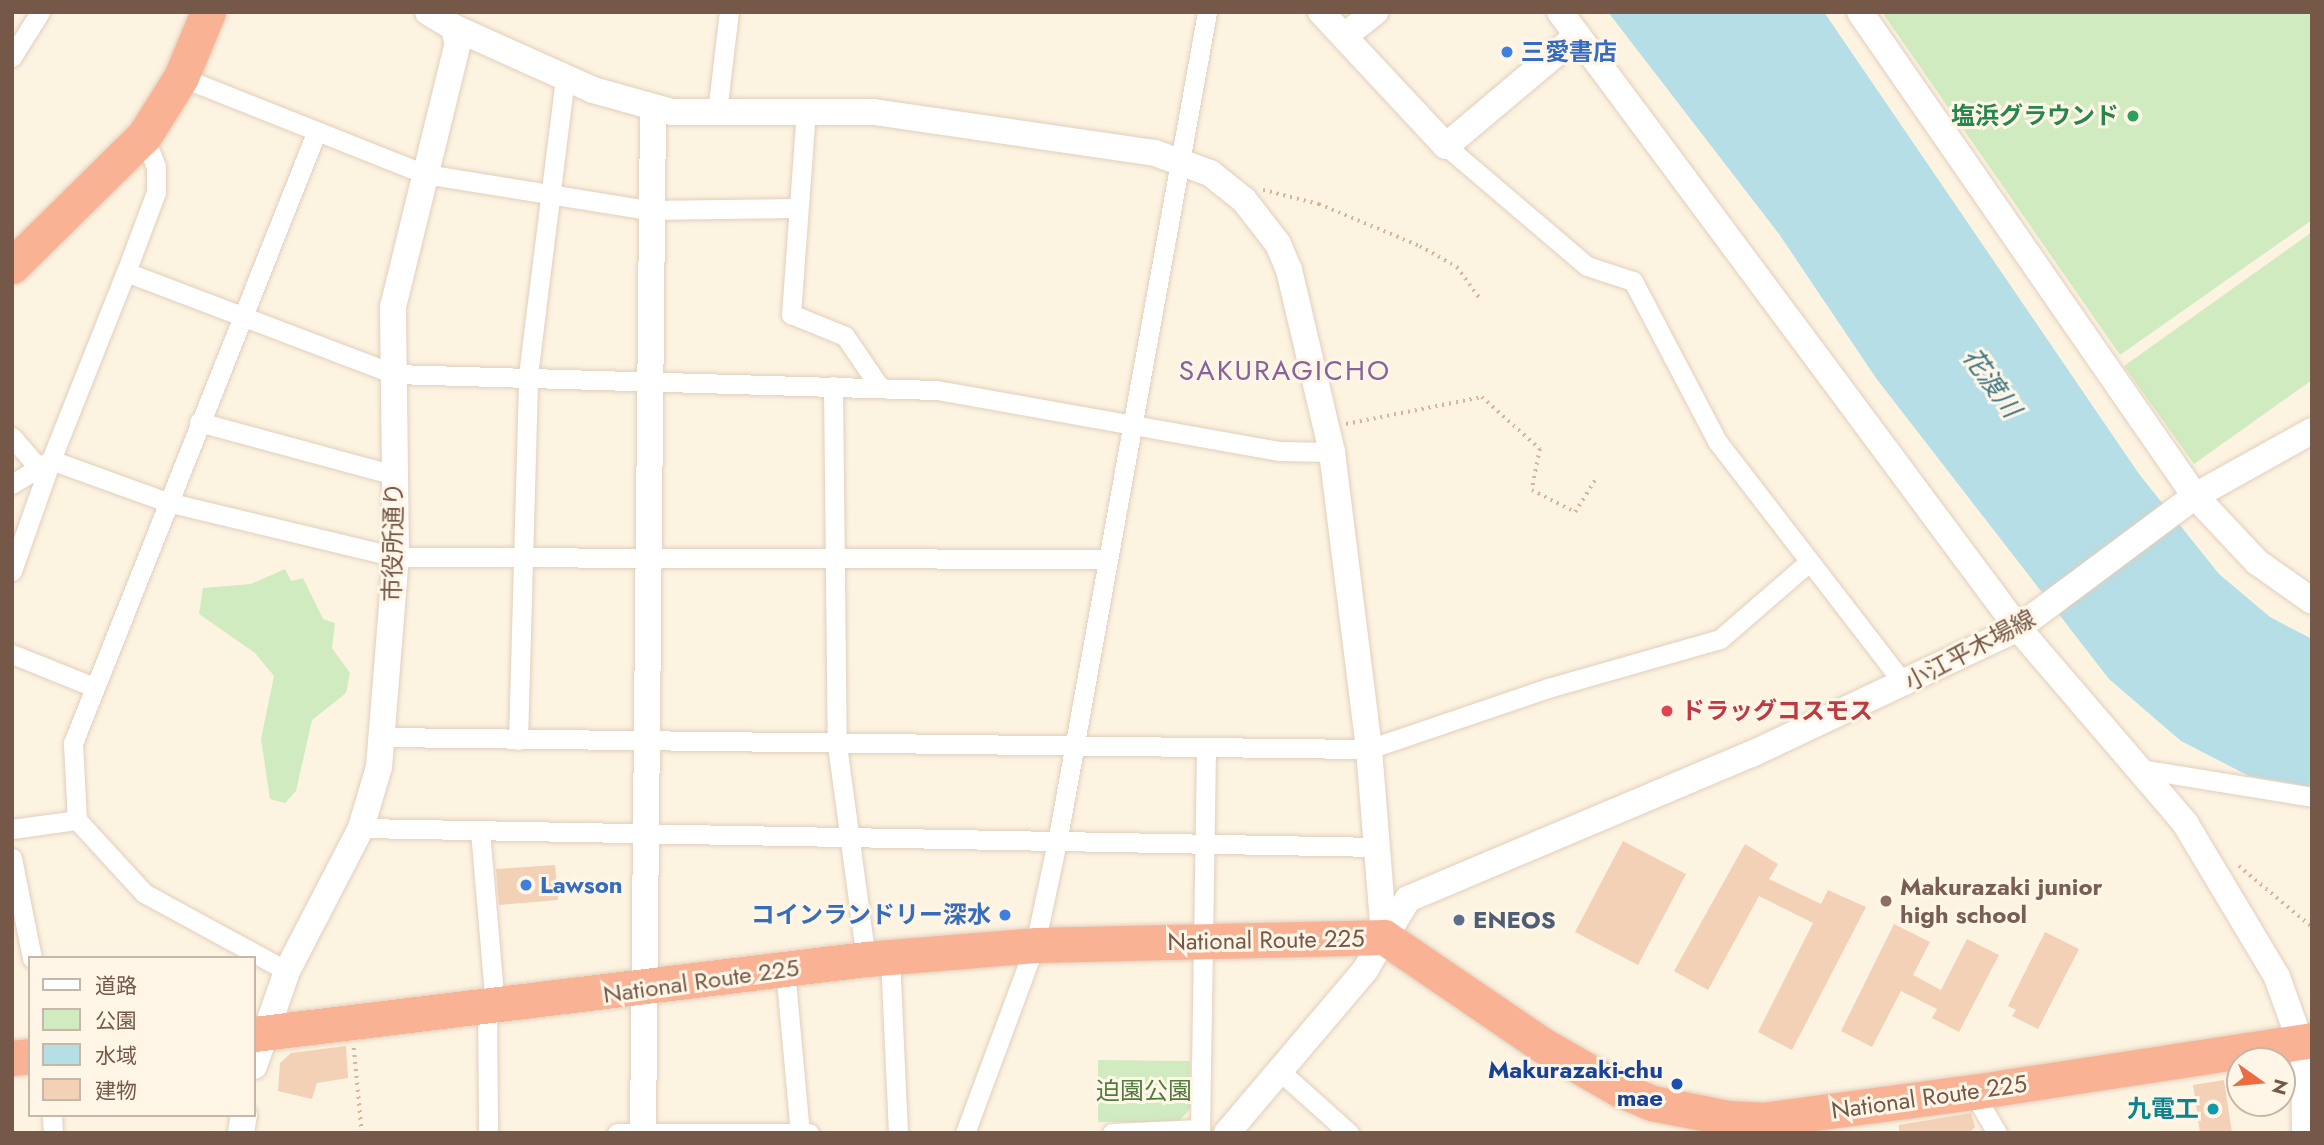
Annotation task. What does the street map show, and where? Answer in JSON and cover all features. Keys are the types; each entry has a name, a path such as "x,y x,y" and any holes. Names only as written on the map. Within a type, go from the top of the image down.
{"highway":[{"path":"12,266 144,136 181,77 208,12"},
{"name":"National Route 225","path":"256,1045 351,1023 645,989 878,958 1035,946 1384,937 1544,1046 1619,1089 1695,1114 1763,1126 2306,1040"}],"street":[{"path":"12,57 40,12"},
{"path":"428,12 453,20 565,79 653,107 717,112 874,112 1181,160 1244,200 1278,244 1289,270 1329,440 1380,847 1384,937"},
{"path":"717,112 729,12"},
{"path":"965,1133 1035,946 1058,837 1207,12"},
{"path":"1321,12 1347,34 1446,146 1587,266 1633,281 1717,441 1905,685"},
{"path":"1347,34 1375,12"},
{"path":"1560,12 2028,622 2225,884 2277,977 2306,1040 2301,1133"},
{"path":"1860,12 2185,503 2257,562 2312,601"},
{"name":"市役所通り","path":"256,1045 287,971 361,828 383,737 396,557 394,374 398,278 456,58 453,20"},
{"path":"1446,146 1578,35"},
{"path":"181,77 316,133 425,174 550,192 648,210 797,208"},
{"path":"518,740 528,375 565,79"},
{"path":"643,1133 648,740 648,210 653,107"},
{"path":"806,110 791,314 845,336 879,386"},
{"path":"287,971 144,893 77,820 73,743 316,133"},
{"path":"12,571 44,463 126,272 156,192 156,167 144,136"},
{"path":"126,272 394,374 528,375 648,384 879,386 1133,424 1280,451 1329,440"},
{"path":"833,386 832,561 837,745 850,836 878,958 898,1133"},
{"path":"199,422 394,475"},
{"name":"小江平木場線","path":"1227,1133 1283,1074 1384,937 1408,899 1441,881 1650,799 1905,685 2028,622 2185,503 2312,431"},
{"path":"12,437 44,463 167,502 396,557 832,561 1107,559"},
{"path":"12,484 44,463"},
{"path":"383,737 648,740 1073,751 1369,749 1548,688 1720,639 1809,562"},
{"path":"12,654 94,687"},
{"path":"1112,1133 1200,1131 1206,942 1206,752"},
{"path":"2140,769 2312,797"},
{"path":"12,829 77,820"},
{"path":"361,828 1058,837 1380,847"},
{"path":"480,831 491,1007 488,1133"},
{"path":"13,870 32,956"},
{"path":"785,969 800,1133"},
{"path":"1283,1074 1349,1133"},
{"path":"1973,1092 1997,1133"},
{"path":"617,1133 809,1133"}],"path":[{"path":"1244,200 1265,189 1420,246 1457,267 1480,299"},
{"path":"1329,440 1482,397 1540,449 1532,490 1575,512 1597,478"},
{"path":"2227,857 2312,927"},
{"path":"351,1023 362,1133"}],"green space":[{"name":"塩浜グラウンド","path":"1882,12 2312,12 2312,220 2120,355"},
{"path":"2312,232 2312,380 2194,464 2124,366"},
{"path":"285,569 291,581 303,578 323,619 335,623 332,648 350,673 346,693 312,720 296,791 285,803 270,799 261,739 274,676 255,653 199,614 203,588 251,584"},
{"name":"迫園公園","path":"1098,1060 1190,1061 1190,1109 1178,1122 1098,1122"}],"water":[{"name":"花渡川","path":"1608,12 1824,12 2139,474 2219,574 2270,617 2312,639 2312,787 2249,776 2181,741 2109,679 1876,378 1779,234"}],"building":[{"path":"1623,841 1686,874 1638,965 1575,932"},
{"path":"1745,844 1778,864 1769,879 1821,904 1828,890 1866,907 1792,1050 1758,1032 1813,923 1759,896 1708,990 1674,971"},
{"name":"Lawson","path":"555,865 558,900 499,905 496,869"},
{"path":"1894,924 1930,942 1913,975 1941,990 1967,939 1999,955 1959,1032 1932,1018 1937,1009 1901,991 1872,1047 1841,1031"},
{"path":"2045,932 2079,949 2038,1029 2012,1016 2016,1010 2008,1006"},
{"path":"346,1046 348,1078 317,1083 312,1099 278,1091 280,1063 291,1053"},
{"name":"九電工","path":"2224,1080 2226,1117 2230,1117 2232,1133 2200,1133 2193,1085"},
{"path":"1971,1113 1975,1127 1969,1133 1899,1133 1899,1125"}],"place":[{"name":"三愛書店","path":"1507,52"},
{"name":"塩浜グラウンド","path":"2133,116"},
{"name":"ドラッグコスモス","path":"1667,711"},
{"name":"Lawson","path":"526,885"},
{"name":"Makurazaki junior high school","path":"1886,901"},
{"name":"コインランドリー深水","path":"1005,915"},
{"name":"ENEOS","path":"1459,920"},
{"name":"Makurazaki-chu mae","path":"1677,1084"},
{"name":"九電工","path":"2213,1109"}],"district":[{"name":"SAKURAGICHO","path":"1285,371"}]}
